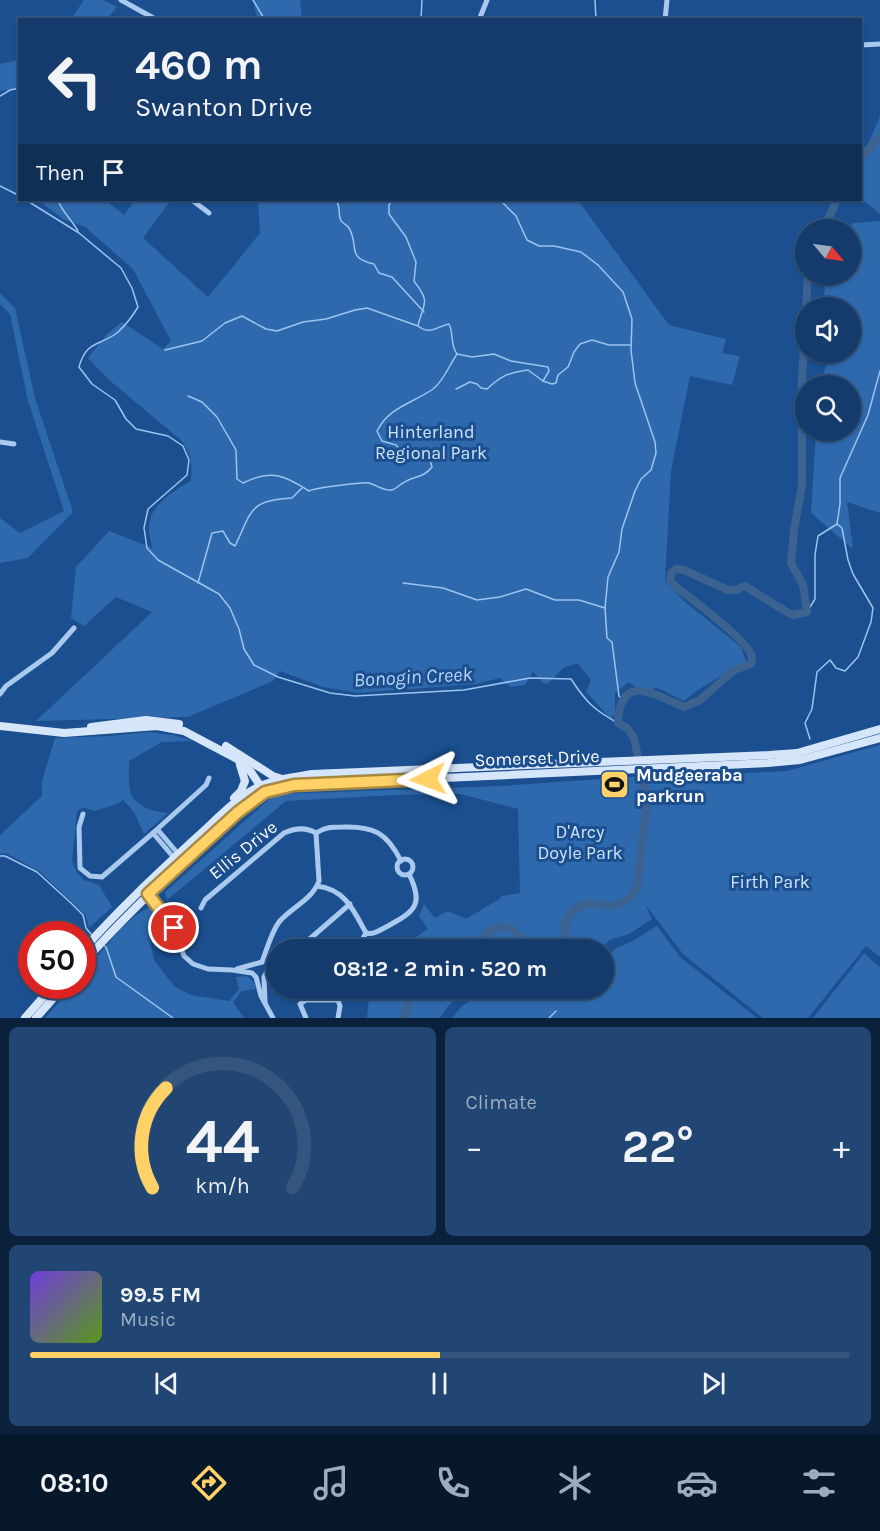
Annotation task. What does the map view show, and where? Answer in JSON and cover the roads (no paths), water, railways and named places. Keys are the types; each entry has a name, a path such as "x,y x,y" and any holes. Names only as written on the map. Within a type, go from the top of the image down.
{"main road":[{"path":"55,731 146,720 168,721 192,728 250,765 263,788"},
{"path":"118,723 121,727 148,724 184,731 244,756 273,776 282,779"},
{"path":"0,726 75,733 157,726"},
{"name":"Somerset Drive","path":"625,766 653,759 796,753 880,729"},
{"name":"Somerset Drive","path":"179,860 212,824 240,800 282,779 312,774 473,772 625,766 655,770 800,760 880,738"},
{"path":"212,824 216,815 241,791 245,780 240,765 222,747"},
{"name":"Somerset Drive","path":"96,943 145,891 179,860 252,801 263,788 473,772"},
{"path":"25,1018 42,999"},
{"path":"36,1018 53,999"}],"street":[{"path":"122,0 153,18"},
{"path":"134,7 136,0"},
{"path":"480,18 487,0"},
{"path":"665,18 667,0"},
{"path":"862,45 880,44"},
{"path":"193,201 209,213"},
{"path":"0,442 14,444"},
{"path":"0,694 6,686 52,653 74,628"},
{"path":"83,814 79,827 80,868 90,876 97,878 109,872 155,831 206,785 209,778"},
{"name":"Ellis Drive","path":"201,908 205,900 284,833 291,830 309,829 316,833 324,828 368,828 388,839 401,861"},
{"path":"155,831 179,860"},
{"path":"262,962 280,922 317,886 319,881 316,833"},
{"name":"Ellis Drive","path":"407,859 412,864 413,868 409,874 404,875 399,872 398,867 401,861 407,859"},
{"name":"Ellis Drive","path":"363,939 366,933 375,933 408,915 413,909 417,893 409,874"},
{"path":"317,886 326,887 342,895 350,904 366,933"},
{"path":"145,891 174,928 184,956 193,964 208,969 232,970 264,977"},
{"path":"309,939 350,904"},
{"path":"232,970 258,962 266,965"},
{"path":"252,965 261,996 273,1018"},
{"path":"265,1002 264,977 266,974"},
{"path":"306,1018 300,1005 306,1000 339,1000 338,1018"}],"waterway":[{"path":"253,0 264,18"},
{"path":"421,18 422,0"},
{"path":"595,0 596,18"},
{"path":"0,96 18,88"},
{"path":"862,156 880,137"},
{"name":"Bonogin Creek","path":"0,186 18,195"},
{"name":"Bonogin Creek","path":"28,201 79,233 121,268 132,288 138,307 117,333 89,348 79,367 92,384 115,400 126,419 136,429 168,436 183,446 189,460 187,475 148,509 144,528 147,548 158,560 219,594 230,608 244,649 254,665 278,677 330,693 355,696 464,690 530,678 571,679 591,705 618,723"},
{"path":"58,201 78,231"},
{"path":"336,201 341,220 352,235 356,255 374,264 379,273 392,277 424,312"},
{"path":"391,201 389,214 406,237 416,262 414,281 425,302 418,325"},
{"path":"501,201 516,216 527,240 539,246 554,246 581,252 598,265 623,292 632,319 631,350 635,383 655,442 656,453 651,470 641,479 635,491 622,529 619,552 608,577 605,608 607,638 612,642 619,696 623,700"},
{"path":"828,219 837,201"},
{"path":"564,939 565,923 575,909 591,903 606,906 621,904 637,888 647,800 634,738 627,728 618,723 620,707 625,697 632,692 641,691 684,707 700,700 734,670 751,664 751,655 747,647 717,619 676,587 670,580 671,573 676,569 684,570 728,590 736,590 745,586 793,615 807,612 803,585 791,563 802,485 802,379 807,285"},
{"path":"165,350 202,341 225,323 242,316 266,329 277,331 303,322 326,319 367,308 427,330 434,330 449,324 457,354 472,357 494,354 511,361 548,367 549,371 543,381"},
{"path":"456,389 470,382 487,389 506,375 528,370 543,381 556,383 558,375 568,367 580,344 592,340 609,345 630,345"},
{"path":"188,396 202,402 217,417 236,450 237,479 243,483 270,475 285,478 309,491 365,483 392,490 426,473 432,467 429,457 410,457 396,445 382,441 377,431 388,416 437,386 457,354"},
{"path":"807,612 815,599 815,555 818,536 837,524 840,478 868,415 880,371"},
{"path":"198,583 212,533 223,531 230,543 235,546 253,510 267,502 292,498 302,488"},
{"path":"810,739 805,723 812,709 817,672 830,660 836,668 845,671 858,657 871,622 873,608 853,574 842,528 837,524"},
{"path":"403,583 443,588 477,600 500,597 526,589 555,600 579,600 605,608"},
{"path":"0,856 5,856 37,872 83,915 84,921"},
{"path":"481,939 487,933 503,926 512,929 523,939"},
{"path":"103,945 106,947 116,977 173,1018"},
{"path":"404,1018 409,999"},
{"path":"549,1018 556,1011"}],"place":[{"name":"Mudgeeraba parkrun","path":"615,785"}],"park label":[{"name":"Hinterland Regional Park","path":"431,442"},
{"name":"D'Arcy Doyle Park","path":"580,842"},
{"name":"Firth Park","path":"770,882"}]}
